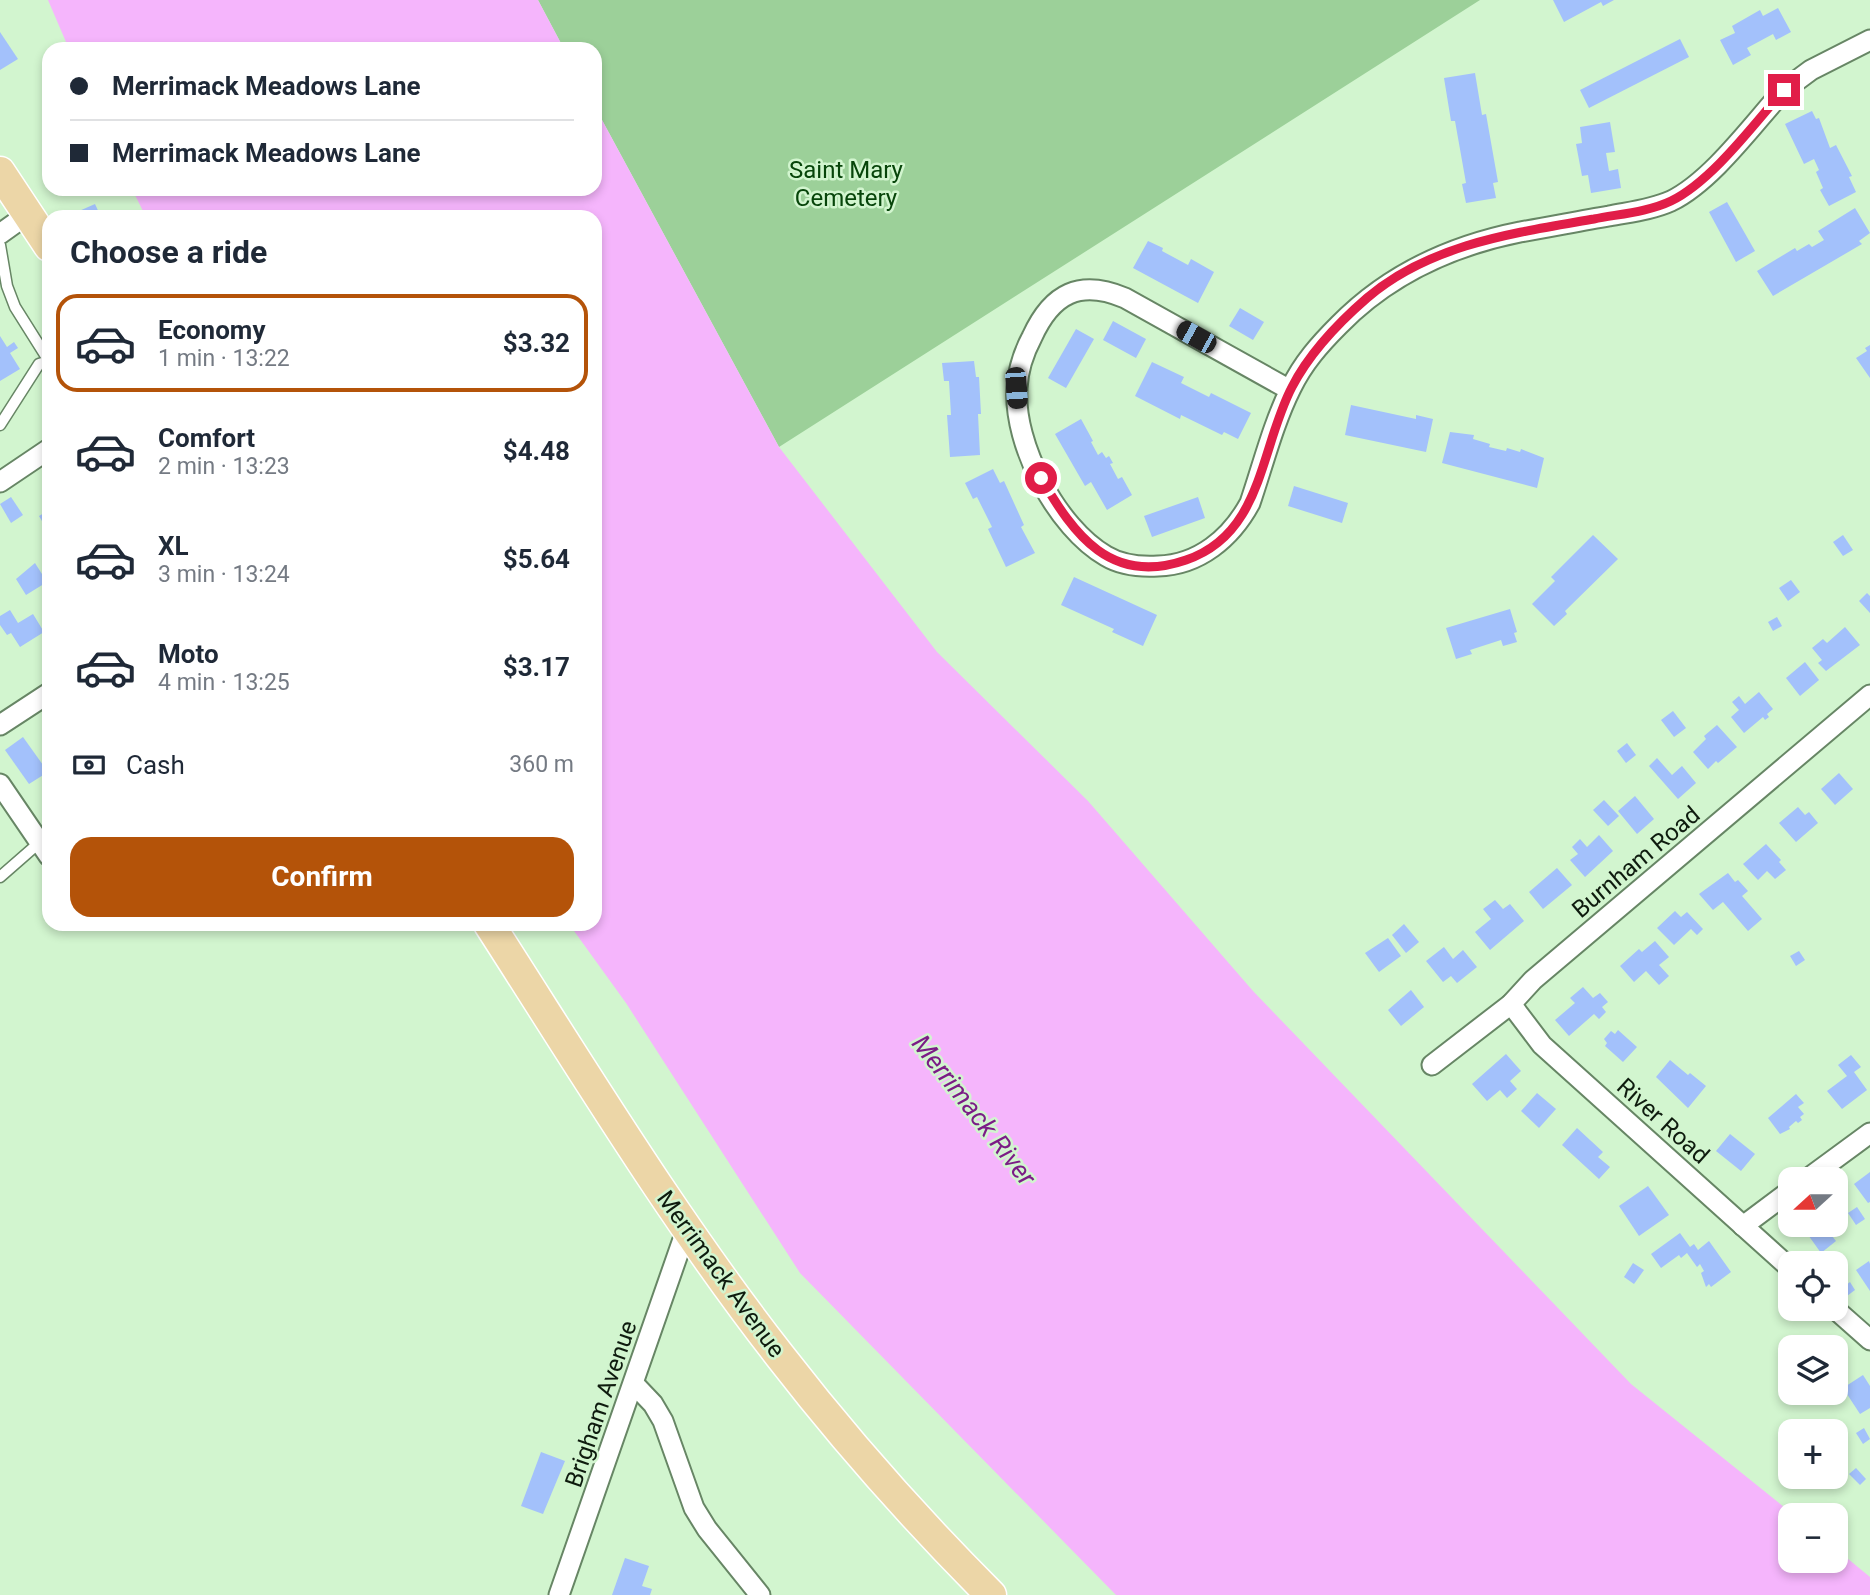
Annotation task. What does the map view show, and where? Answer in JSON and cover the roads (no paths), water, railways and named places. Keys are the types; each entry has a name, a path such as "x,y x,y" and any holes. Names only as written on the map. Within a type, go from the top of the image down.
{"main road":[{"path":"0,172 42,235"},
{"name":"Merrimack Avenue","path":"493,931 650,1176 779,1356 905,1504 991,1595"}],"street":[{"path":"1290,390 1125,298 1107,290 1086,289 1067,294 1048,307 1027,347 1016,388 1020,430 1028,453 1056,504 1073,529 1089,545 1108,557 1147,566 1166,566 1206,552 1230,533 1251,503 1290,390 1303,365 1319,345 1368,297 1394,278 1425,262 1490,238 1646,209 1671,201 1711,171 1797,79 1870,40"},
{"path":"0,234 28,214"},
{"path":"0,482 42,454"},
{"name":"Burnham Road","path":"1432,1065 1511,1004 1533,980 1870,695"},
{"path":"0,725 42,698"},
{"path":"0,785 42,846"},
{"name":"River Road","path":"1511,1004 1542,1045 1778,1257"},
{"path":"1824,1167 1870,1133"},
{"path":"1743,1226 1778,1200"},
{"name":"Brigham Avenue","path":"559,1595 687,1228"},
{"path":"1848,1320 1870,1340"},
{"path":"634,1384 653,1404 663,1421 694,1508 706,1529 760,1595"}],"lane":[{"path":"0,245 7,286 15,307 42,350"},
{"path":"0,425 42,363"},
{"path":"0,877 42,850"}],"water":[{"path":"48,0 538,0 560,42 66,42"},
{"name":"Merrimack River","path":"602,120 779,447 937,652 1088,801 1253,991 1631,1384 1779,1503 1778,1573 1848,1573 1848,1559 1870,1577 1870,1595 1116,1595 800,1273 626,1003 574,931 602,931 602,210 142,210 136,196 602,196"}],"park label":[{"name":"Saint Mary Cemetery","path":"846,184"}]}
